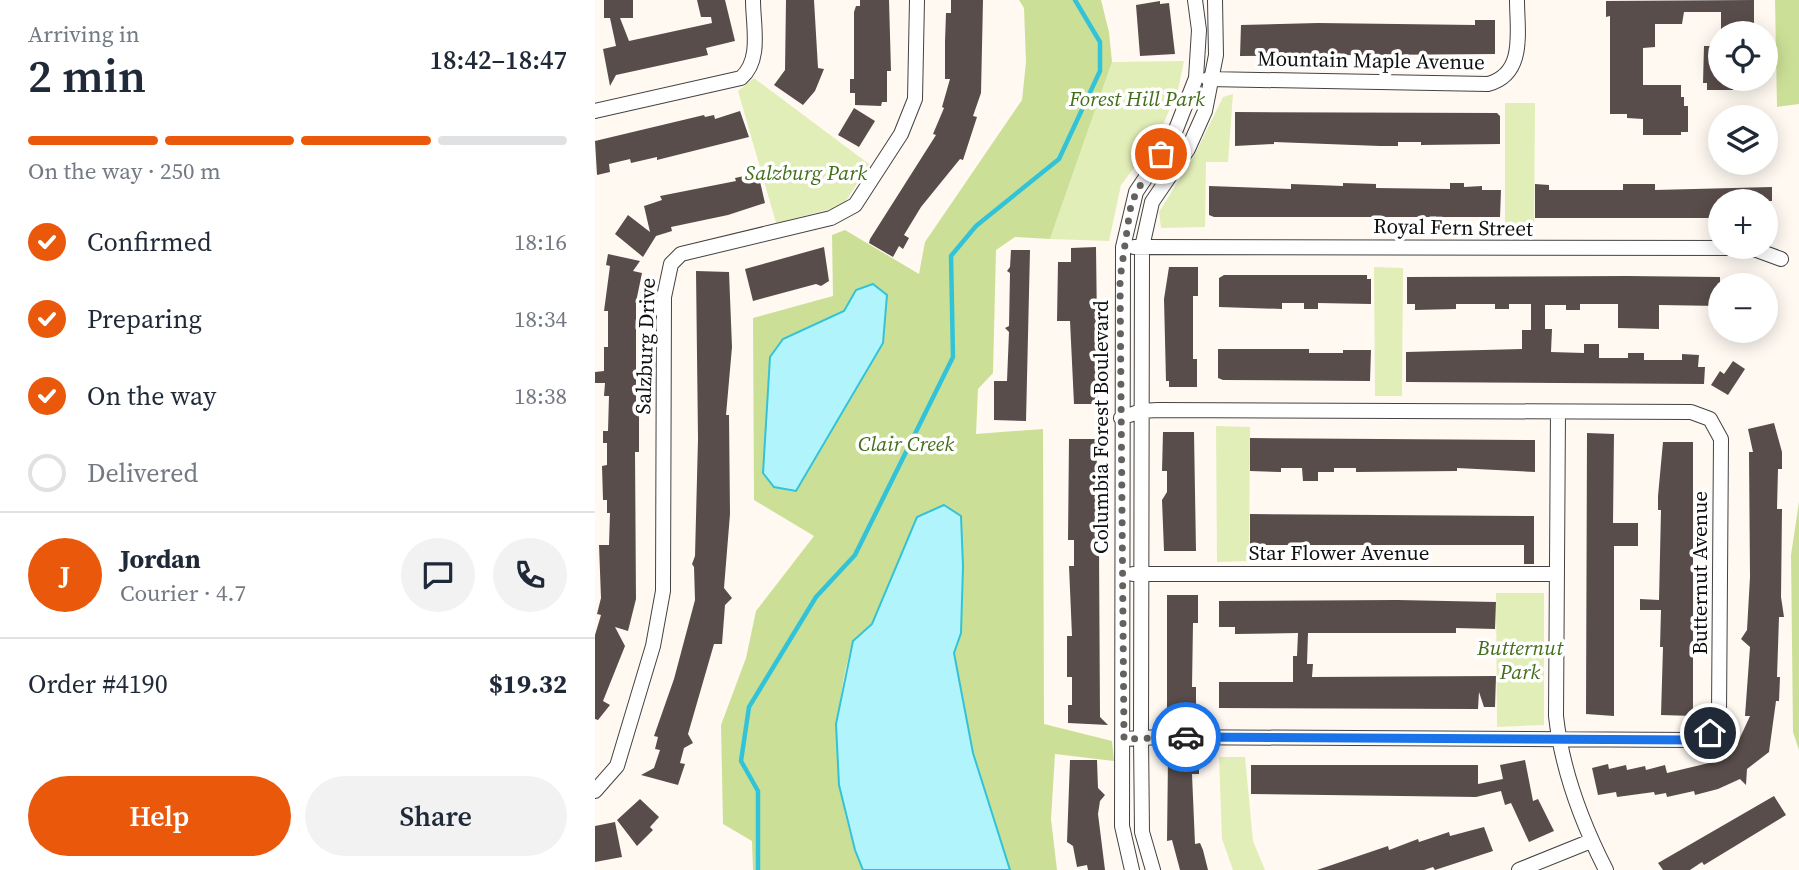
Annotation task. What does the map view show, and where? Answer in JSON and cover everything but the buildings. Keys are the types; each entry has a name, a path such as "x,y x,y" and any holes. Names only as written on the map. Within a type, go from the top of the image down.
{"street":[{"path":"595,111 741,78 749,71 754,57 753,0"},
{"name":"Salzburg Drive","path":"595,791 617,766 653,646 663,591 664,297 671,264 689,252 831,218 855,205 901,134 915,99 917,0"},
{"name":"Columbia Forest Boulevard","path":"1132,870 1122,826 1123,247 1136,192 1173,137 1196,78 1199,30 1195,0"},
{"name":"Columbia Forest Boulevard","path":"1153,870 1142,832 1142,247 1153,202 1188,149 1205,111 1214,79 1217,29 1215,0"},
{"name":"Mountain Maple Avenue","path":"1196,78 1488,84 1500,81 1510,73 1514,62 1517,51 1517,0"},
{"name":"Royal Fern Street","path":"1123,247 1751,248 1781,259"},
{"name":"Butternut Avenue","path":"1121,418 1141,411 1691,412 1710,419 1721,439 1719,714 1710,733 1692,740 1124,739"},
{"path":"1558,412 1559,738 1569,781 1591,841 1606,870"},
{"name":"Star Flower Avenue","path":"1122,575 1557,574"},
{"path":"1519,870 1591,841"}],"green space":[{"name":"Clair Creek","path":"1019,0 1101,0 1109,32 1112,62 1050,239 1015,237 996,250 993,373 978,389 976,434 1043,429 1044,724 1112,741 1114,761 1055,754 1051,819 1057,870 1010,870 973,753 954,652 961,633 961,516 944,506 917,518 879,609 871,624 852,645 845,673 840,701 838,758 846,815 863,870 753,870 752,841 723,824 721,725 746,658 756,611 814,536 754,500 753,318 833,296 832,235 845,230 919,274 925,242 1022,100 1026,62 1024,8","holes":["887,295 883,343 783,339"]},
{"path":"1775,0 1799,0 1799,104 1777,105 1778,21 1775,21"},
{"name":"Forest Hill Park","path":"1184,61 1178,90 1158,136 1121,185 1109,241 1050,239 1112,62"},
{"name":"Salzburg Park","path":"754,78 869,164 846,201 835,208 776,223 738,91"},
{"path":"1233,94 1228,162 1206,162 1205,227 1161,228 1159,212 1195,154 1223,97"},
{"path":"1505,103 1535,103 1534,233 1505,234"},
{"path":"1374,267 1403,268 1402,396 1375,396"},
{"path":"1216,426 1250,427 1249,561 1217,562"},
{"path":"1799,502 1799,750 1793,732 1791,555"},
{"name":"Butternut Park","path":"1496,593 1544,593 1544,725 1497,727"},
{"path":"1219,757 1245,757 1253,841 1265,870 1233,870 1222,839"}],"water":[{"path":"873,284 887,295 883,343 796,491 774,487 763,473 770,357 783,339 844,311 856,290"},
{"path":"944,505 961,516 961,633 954,653 973,753 1010,870 863,870 855,850 839,785 836,724 853,641 872,624 917,517"}],"waterway":[{"path":"758,870 758,791 741,761 749,707 816,597 855,555 953,357 951,256 976,226 1059,159 1100,71 1100,42 1075,0"}],"way so far":[{"path":"1161,154 1136,192 1130,210 1120,279 1124,739 1186,737"}],"route":[{"path":"1186,737 1692,740 1710,733"}]}
